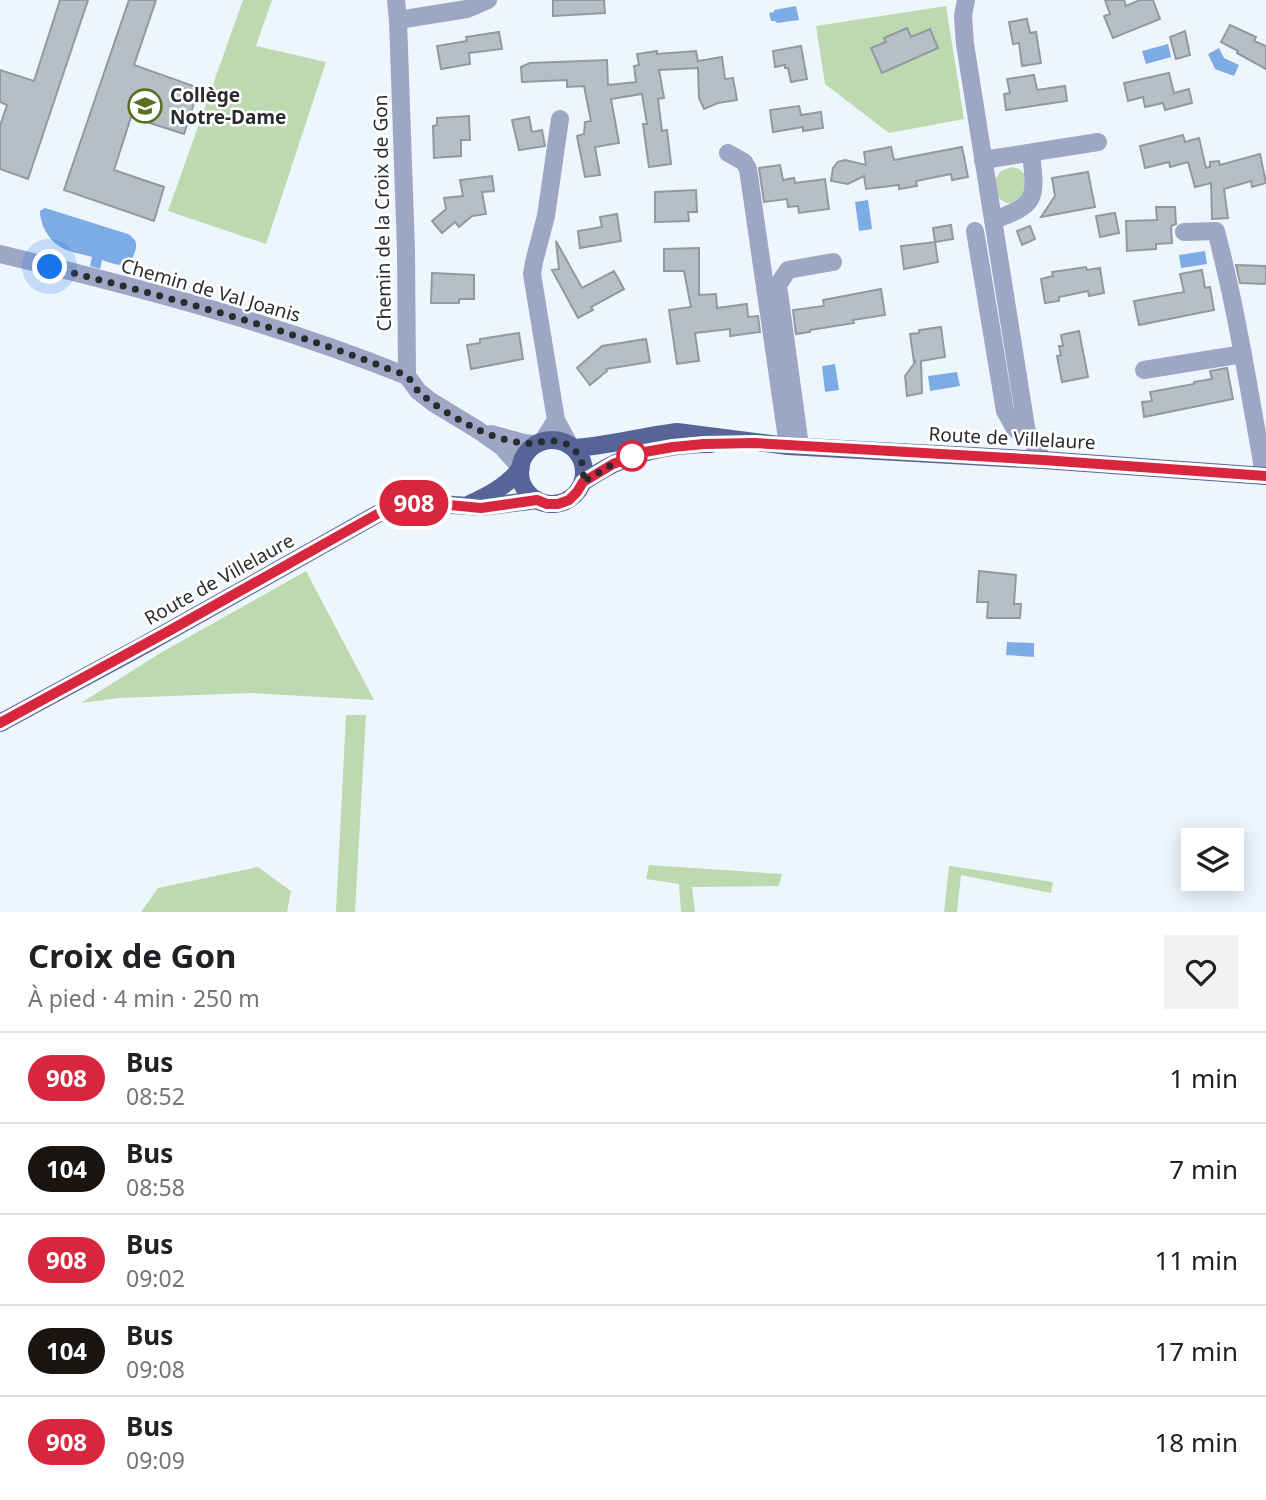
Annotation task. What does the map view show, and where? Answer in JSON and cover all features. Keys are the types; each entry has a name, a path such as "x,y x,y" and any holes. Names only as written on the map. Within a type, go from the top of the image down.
{"main road":[{"name":"Route de Villelaure","path":"572,447 609,445 677,432 794,446 1264,476"},
{"path":"467,506 512,480 526,454 540,443 552,440 572,447 580,456 583,482 569,500 547,504 529,495 521,479 520,469"},
{"name":"Route de Villelaure","path":"583,482 613,464 645,452 704,444 755,443"},
{"name":"Route de Villelaure","path":"0,723 381,512 401,504 413,503 481,508 537,500"}],"street":[{"name":"Chemin de la Croix de Gon","path":"396,0 406,250 407,376"},
{"path":"398,20 467,9 488,0"},
{"path":"966,0 963,16 965,44 1027,433 1043,460"},
{"path":"560,119 533,274 556,420 572,447"},
{"path":"983,160 1098,142"},
{"path":"727,153 744,162 748,169 794,446"},
{"path":"993,220 1018,212 1031,200 1035,185 1031,153"},
{"path":"975,231 1005,411 1015,429"},
{"path":"1184,232 1216,231 1228,275 1264,476"},
{"name":"Chemin de Val Joanis","path":"0,254 243,319 345,352 407,376"},
{"path":"794,446 778,285 788,270 833,262"},
{"path":"1144,370 1242,354"},
{"path":"407,376 418,391 432,402 502,447 520,469"},
{"path":"1009,459 1023,407"},
{"path":"478,430 524,443 540,443 556,420"}],"green space":[{"path":"243,0 272,0 256,46 326,62 266,244 168,211"},
{"path":"946,6 964,119 889,133 825,84 816,26"},
{"path":"1012,167 1028,177 1027,195 1012,204 1000,199 994,180 1001,171"},
{"path":"306,571 374,700 250,693 119,698 81,703 162,652"},
{"path":"346,715 366,715 355,912 336,912"},
{"path":"649,865 782,874 779,886 692,887 695,912 681,912 679,884 646,879"},
{"path":"949,866 1053,882 1051,893 961,875 957,912 944,912"},
{"path":"258,867 291,891 287,912 141,912 158,888"}],"water":[{"path":"796,6 799,20 777,23 771,21 769,13 774,10"},
{"path":"1168,44 1171,57 1146,64 1142,51"},
{"path":"1219,48 1224,58 1239,65 1234,76 1215,69 1208,54"},
{"path":"868,200 872,229 859,231 855,202"},
{"path":"45,208 128,234 136,243 132,258 124,265 102,260 100,269 90,266 92,257 62,248 48,235 40,216 40,211"},
{"path":"1205,251 1207,264 1181,268 1179,255"},
{"path":"835,364 839,390 825,392 822,366"},
{"path":"957,372 960,386 930,391 928,376"},
{"path":"1007,642 1034,643 1034,657 1006,655"}],"building":[{"path":"60,0 88,0 28,179 0,169 0,126 7,105 0,102 0,70 34,81"},
{"path":"129,0 156,0 134,65 199,88 184,134 131,117 114,170 164,187 154,221 64,190"},
{"path":"553,0 604,0 605,13 553,16"},
{"path":"1105,0 1124,0 1126,6 1140,0 1153,0 1160,19 1113,38 1104,16 1110,14"},
{"path":"1027,19 1030,33 1036,32 1041,63 1022,66 1019,43 1013,44 1009,22"},
{"path":"1230,25 1256,37 1254,41 1266,46 1266,69 1221,42"},
{"path":"907,28 911,37 930,29 938,48 882,73 871,48 886,42 884,38"},
{"path":"1185,31 1190,55 1176,59 1170,37"},
{"path":"499,32 502,49 469,53 470,64 441,69 437,46 467,41 466,37"},
{"path":"801,46 807,79 791,82 785,65 775,67 773,51"},
{"path":"657,51 657,54 696,51 698,62 722,57 725,79 733,78 737,100 718,103 704,109 699,98 698,68 659,70 664,98 658,99 662,131 667,130 671,164 649,167 643,124 647,124 642,94 611,99 619,143 595,147 600,175 585,177 577,136 584,134 585,122 591,121 584,86 567,87 567,80 522,82 521,67 530,63 607,60 608,85 636,82 634,66 639,65 637,54"},
{"path":"1169,73 1174,93 1189,89 1192,103 1165,110 1163,103 1145,107 1143,97 1128,101 1124,83"},
{"path":"1034,75 1037,90 1065,86 1067,101 1006,110 1004,94 1010,93 1007,79"},
{"path":"799,106 801,115 821,112 823,128 803,131 803,127 773,132 770,110"},
{"path":"469,116 470,140 461,140 461,156 434,158 433,126 437,125 437,118"},
{"path":"529,117 532,132 542,130 545,146 519,150 512,120"},
{"path":"1183,135 1185,142 1199,138 1206,168 1210,167 1210,162 1219,161 1220,165 1260,154 1266,183 1252,187 1251,181 1224,189 1228,218 1212,219 1211,183 1195,187 1188,162 1170,167 1169,162 1145,168 1140,146"},
{"path":"891,147 894,160 962,147 968,177 952,180 951,174 916,181 917,186 899,189 899,185 866,189 864,176 848,184 831,181 833,168 838,162 845,160 866,165 864,152"},
{"path":"780,165 783,180 794,178 795,183 825,179 829,209 799,213 798,206 788,207 787,199 764,202 759,168"},
{"path":"1088,172 1095,207 1041,217 1055,196 1052,178"},
{"path":"492,176 494,191 482,192 486,214 472,216 459,227 455,222 442,233 432,221 446,209 444,198 463,196 460,180"},
{"path":"696,190 697,212 688,212 689,221 655,222 655,192"},
{"path":"1156,207 1175,207 1176,224 1171,226 1172,243 1156,244 1156,249 1127,251 1126,221 1157,220"},
{"path":"1115,213 1119,233 1100,237 1096,216"},
{"path":"617,214 621,241 580,248 578,231 602,227 600,217"},
{"path":"951,225 953,239 935,242 933,228"},
{"path":"1030,226 1035,239 1022,245 1017,231"},
{"path":"556,241 582,288 614,271 624,289 591,307 593,310 578,318 552,270 559,269"},
{"path":"935,242 938,262 904,269 901,246"},
{"path":"699,248 699,295 716,294 717,308 747,304 748,317 758,316 760,332 730,336 730,329 695,333 699,361 677,364 669,310 691,307 684,271 664,271 664,249"},
{"path":"1236,265 1266,266 1266,284 1240,283"},
{"path":"1086,267 1087,270 1100,268 1104,293 1089,296 1088,291 1045,303 1041,279 1053,276 1052,272"},
{"path":"1202,270 1205,288 1210,287 1214,310 1139,325 1134,301 1184,292 1180,274"},
{"path":"432,273 474,275 474,299 459,299 459,303 431,303"},
{"path":"881,289 885,315 796,334 793,310 824,306 823,300"},
{"path":"941,327 945,357 921,361 922,393 907,396 905,376 916,361 914,362 910,334"},
{"path":"1079,331 1088,377 1062,382 1057,356 1061,355 1059,346 1063,346 1061,335"},
{"path":"519,333 523,359 471,369 467,345 480,343 480,339"},
{"path":"646,339 650,362 606,369 607,371 590,385 577,368 602,346"},
{"path":"1227,368 1233,399 1144,417 1142,402 1152,401 1150,392 1212,379 1210,371"},
{"path":"979,571 1016,575 1014,604 1021,604 1020,618 987,618 988,602 977,602"}],"bus line":[{"name":"908","path":"0,723 381,512 401,504 413,503 481,508 537,500 558,504 569,500 583,482 613,464 645,452 704,444 755,443 1266,476"}],"place":[{"name":"Collège Notre-Dame","path":"145,106"}],"route":[{"path":"50,267 279,330 407,376 418,391 432,402 478,430 524,443 537,444 552,440 574,448 583,464 583,482 632,456"}]}
